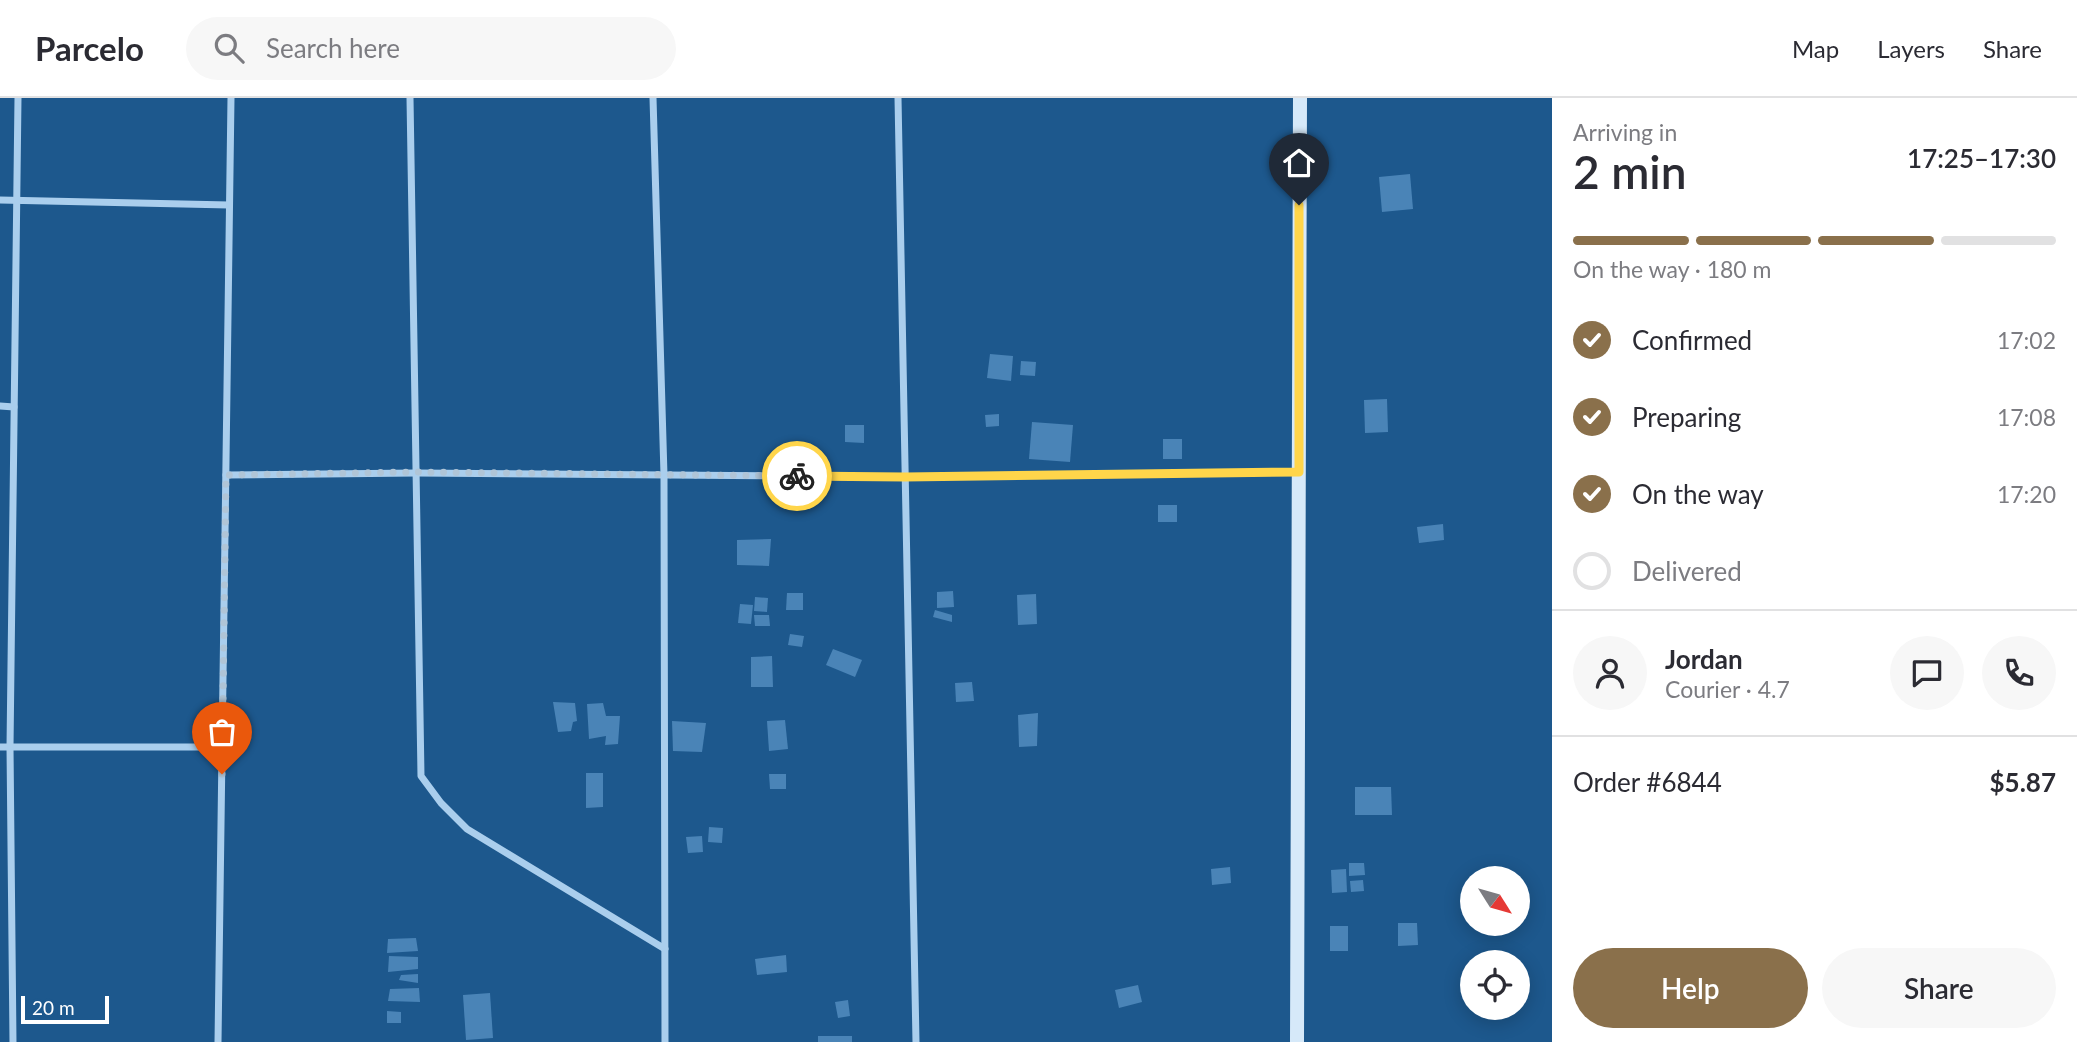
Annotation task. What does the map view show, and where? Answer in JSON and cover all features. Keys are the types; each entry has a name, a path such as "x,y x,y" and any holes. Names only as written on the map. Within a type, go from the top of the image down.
{"street":[{"path":"13,1042 10,747 18,98"},
{"path":"218,1042 231,98"},
{"path":"410,98 421,776 441,803 467,829 665,949"},
{"path":"653,98 664,475 665,1042"},
{"path":"898,98 916,1042"},
{"path":"1297,1042 1300,98"},
{"path":"0,200 229,205"},
{"path":"0,406 14,407"},
{"path":"226,475 415,472 905,477 1299,472"},
{"path":"0,747 222,747"}],"building":[{"path":"1410,174 1413,209 1382,212 1379,177"},
{"path":"990,354 1013,356 1011,381 987,378"},
{"path":"1021,361 1036,362 1035,376 1020,375"},
{"path":"1387,399 1388,432 1365,433 1364,400"},
{"path":"999,414 999,426 986,427 985,415"},
{"path":"1032,422 1073,425 1070,462 1029,459"},
{"path":"845,425 864,425 864,443 845,442"},
{"path":"1163,439 1182,439 1182,459 1163,459"},
{"path":"1158,505 1177,505 1177,522 1158,522"},
{"path":"1443,524 1444,540 1419,543 1417,527"},
{"path":"771,539 769,566 737,565 737,540"},
{"path":"953,591 954,607 937,608 937,592"},
{"path":"787,593 803,593 803,610 786,610"},
{"path":"1036,594 1037,624 1018,625 1017,595"},
{"path":"755,597 768,598 767,612 754,611"},
{"path":"740,604 753,605 751,624 738,623"},
{"path":"935,610 952,615 952,622 933,617"},
{"path":"754,615 769,615 770,626 755,626"},
{"path":"790,634 804,636 802,647 788,645"},
{"path":"833,649 862,660 855,677 826,665"},
{"path":"772,656 773,687 751,687 751,657"},
{"path":"972,682 974,701 956,702 955,683"},
{"path":"553,702 575,703 577,721 573,722 571,731 558,732"},
{"path":"603,703 606,716 620,716 618,744 605,745 606,736 589,739 587,704"},
{"path":"1038,713 1037,746 1019,747 1018,715"},
{"path":"785,720 788,749 769,751 767,721"},
{"path":"672,721 706,723 702,752 673,751"},
{"path":"586,773 603,773 603,807 586,808"},
{"path":"769,774 786,774 786,789 770,789"},
{"path":"1355,787 1391,787 1392,815 1355,815"},
{"path":"709,827 723,828 722,843 708,842"},
{"path":"702,836 703,852 688,853 686,837"},
{"path":"1349,863 1364,863 1365,875 1349,876"},
{"path":"1230,867 1231,883 1212,885 1211,869"},
{"path":"1346,869 1347,892 1332,893 1331,870"},
{"path":"1363,880 1364,891 1351,892 1350,881"},
{"path":"1398,923 1417,923 1418,945 1398,946"},
{"path":"1330,926 1348,926 1348,951 1330,951"},
{"path":"416,938 418,951 387,953 388,939"},
{"path":"786,955 787,972 757,975 755,959"},
{"path":"389,956 418,957 418,969 388,972"},
{"path":"418,974 418,983 399,980 401,975"},
{"path":"1138,985 1142,1002 1119,1008 1115,990"},
{"path":"419,988 420,1002 388,1001 390,989"},
{"path":"490,993 493,1038 466,1040 463,995"},
{"path":"848,1000 850,1016 838,1018 835,1002"},
{"path":"387,1011 401,1012 401,1023 387,1023"},
{"path":"818,1036 852,1036 852,1042 818,1042"}],"way so far":[{"path":"222,774 226,475 415,472 797,476"}],"route":[{"path":"797,476 1299,472 1299,205"}]}
